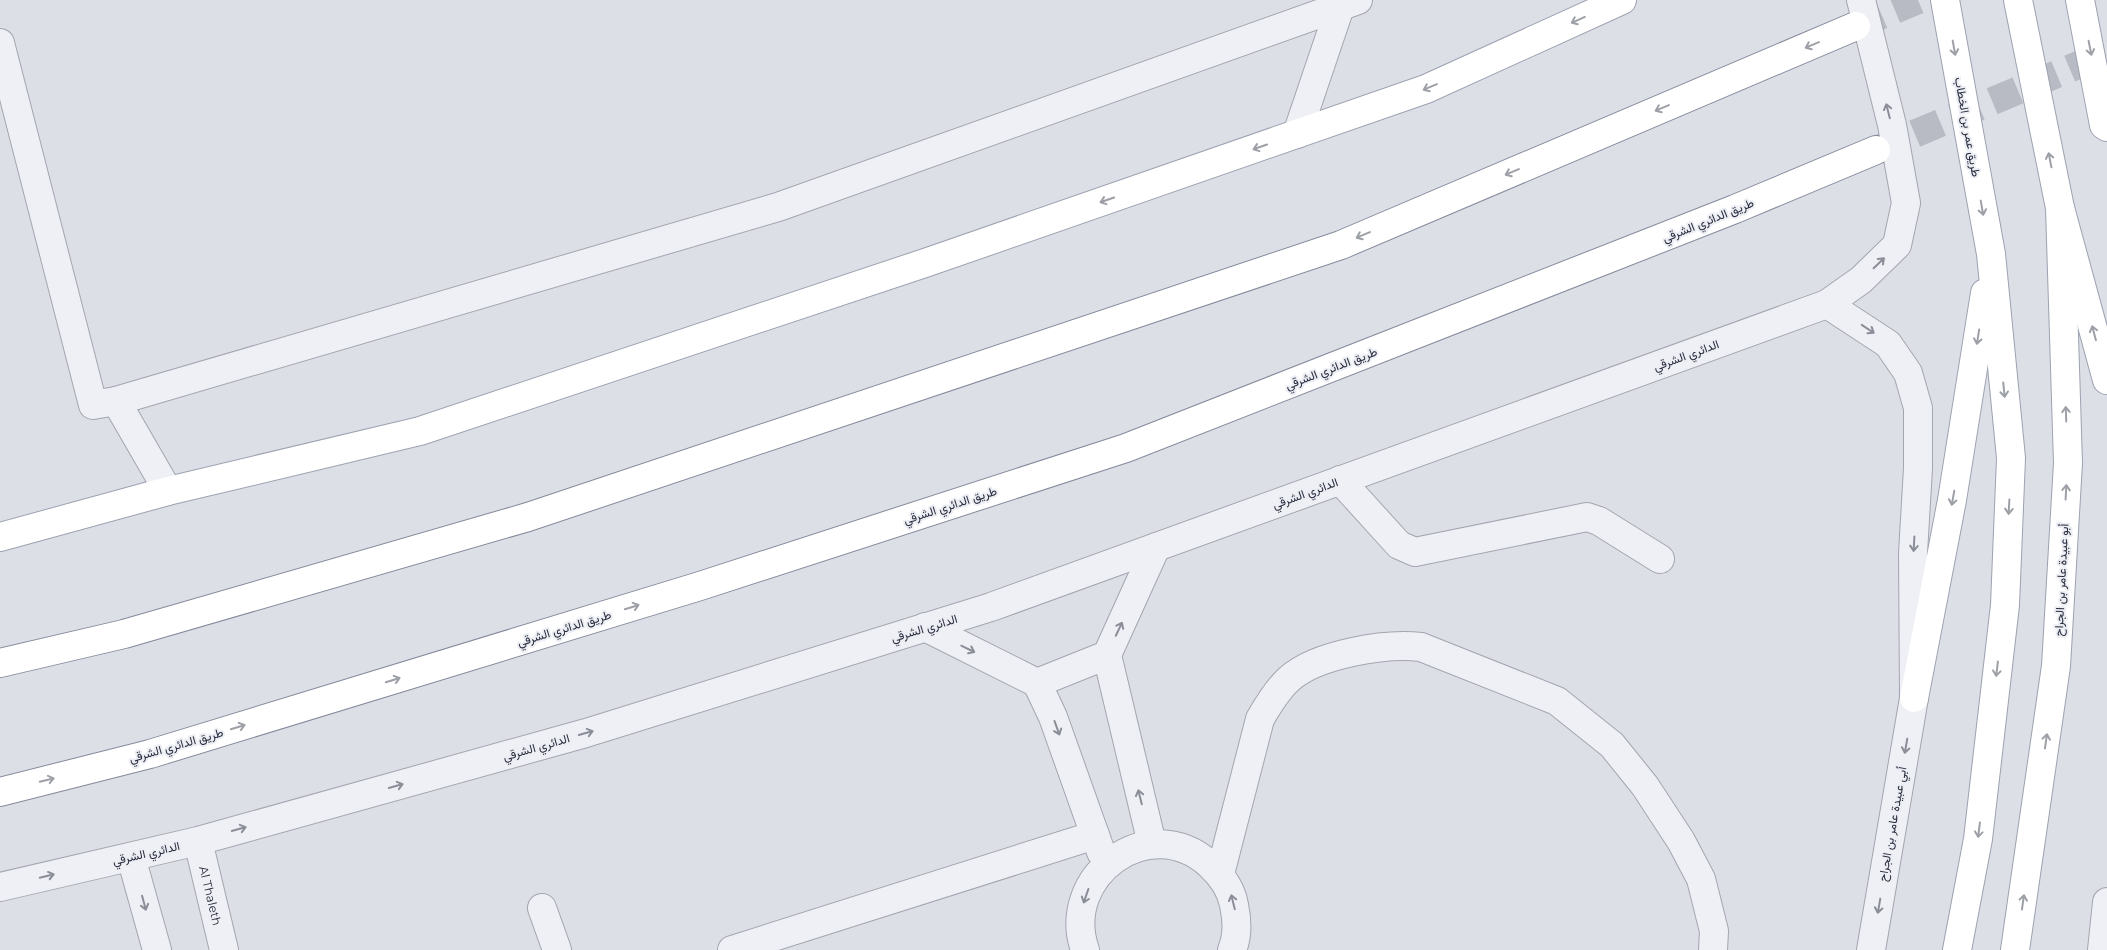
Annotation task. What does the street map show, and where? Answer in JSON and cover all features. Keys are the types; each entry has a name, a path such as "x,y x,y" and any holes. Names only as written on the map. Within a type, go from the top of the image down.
{"main road":[{"path":"0,537 168,491 420,431 925,263 1426,89 1622,0"},
{"name":"طريق عمر بن الخطاب","path":"1945,0 1991,254"},
{"path":"2018,0 2060,208 2107,380"},
{"path":"2080,0 2104,125 2107,127"},
{"path":"0,663 124,634 528,516 1341,245 1859,13"},
{"name":"طريق الدائري الشرقي","path":"0,792 150,754 226,731 700,586 1126,448 1735,209 1876,150"},
{"name":"أبو عبيدة عامر بن الجراح","path":"2015,950 2056,666 2068,462 2060,208"},
{"path":"1957,950 1978,839 2005,605 2011,458 1991,254"},
{"path":"1914,698 1952,500 1991,254"}],"street":[{"path":"1297,134 1349,4"},
{"path":"0,43 93,405 116,401 778,207 1349,4"},
{"name":"الدائري الشرقي","path":"0,887 198,841 586,733 991,607 1827,304 1861,280 1897,245 1906,203 1892,125 1859,13"},
{"name":"أبي عبيدة عامر بن الجراح","path":"1827,304 1888,344 1908,373 1918,408 1918,468 1913,553 1914,698 1871,950"},
{"path":"116,401 168,491"},
{"path":"1340,480 1399,545 1415,552 1587,517 1599,521 1660,558"},
{"path":"1152,844 1107,655 1156,547"},
{"path":"925,627 1038,683 1053,717 1105,864"},
{"path":"1220,874 1260,719 1270,701 1290,678 1309,667 1339,656 1400,644 1421,647 1557,701 1612,745 1644,786 1681,841 1701,879 1714,931 1713,950"},
{"path":"1038,683 1107,655"},
{"path":"732,950 1095,834"},
{"name":"Al Thaleth","path":"198,841 224,950"},
{"path":"1085,950 1080,936 1081,910 1089,885 1105,864 1127,850 1152,844 1178,846 1201,856 1220,874 1232,896 1237,921 1232,950"},
{"path":"131,856 156,950"},
{"path":"2102,950 2107,902"},
{"path":"542,908 557,950"}],"tunnel":[{"path":"1856,26 1918,0"},
{"path":"1876,150 2107,53"}]}
